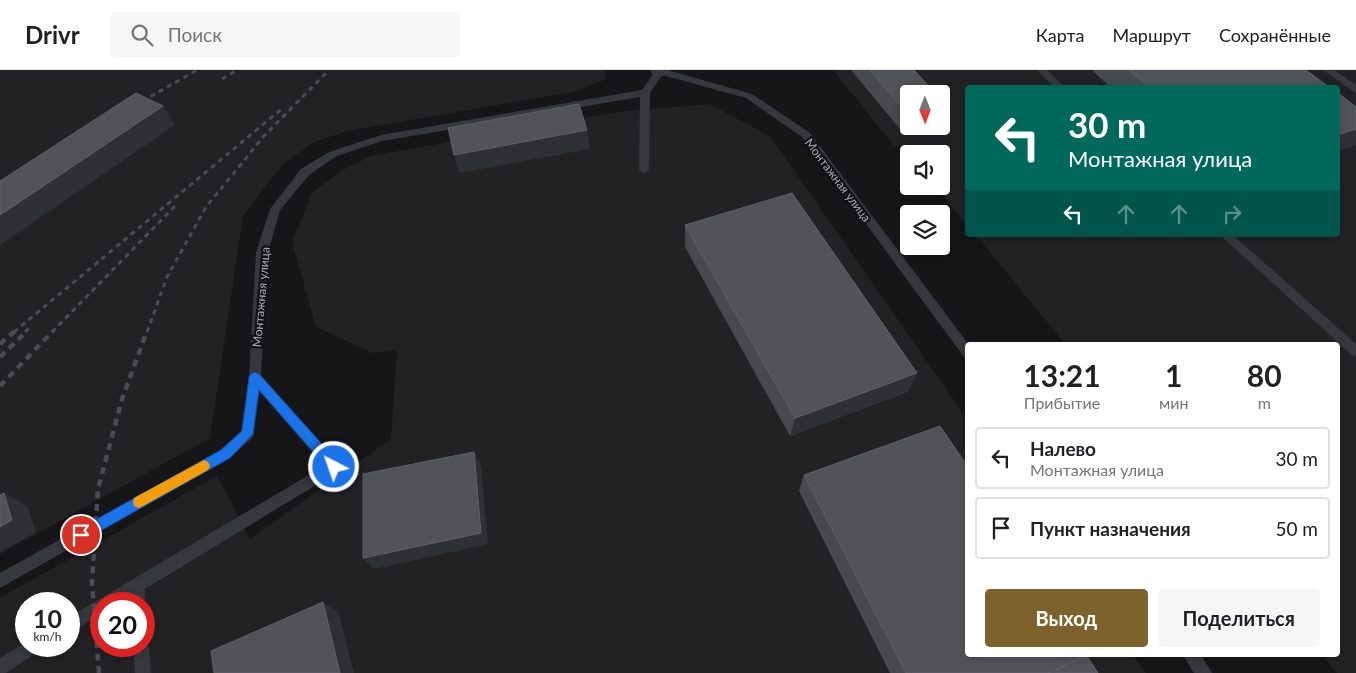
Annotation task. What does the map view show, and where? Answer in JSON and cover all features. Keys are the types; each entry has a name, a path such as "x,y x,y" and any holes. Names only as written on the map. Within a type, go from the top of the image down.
{"lane":[{"path":"1042,70 1058,85"},
{"path":"1328,70 1356,90"},
{"name":"Монтажная улица","path":"0,581 225,454 247,434 255,377 262,253 275,209 305,172 333,154 382,138 645,93 660,71 749,96 806,136 965,349"},
{"path":"644,170 645,93"},
{"path":"1228,237 1356,351"},
{"path":"124,592 334,467 255,377"},
{"path":"137,584 137,592"},
{"path":"0,667 16,657"},
{"path":"142,657 143,673"},
{"path":"1192,657 1204,673"}],"shaded area":[{"path":"0,70 606,70 604,80 573,92 347,131 312,143 283,164 243,216 210,438 0,554"},
{"path":"833,70 1356,70 1356,673 1337,673 1324,657 1340,657 1340,342 1064,342 978,237 1340,237 1340,85 965,85 965,223 942,195 950,195 950,145 900,145 895,147"},
{"path":"709,104 770,136 965,416 965,657 1134,657 1146,673 0,673 0,598 217,476 250,539 391,439 397,350 373,353 316,327 292,242 312,193 341,171 371,156 618,112"}],"building":[{"path":"870,70 914,70 928,85 900,85 900,105"},
{"path":"1129,70 1306,70 1326,85 1146,85"},
{"path":"136,93 163,106 0,215 0,181"},
{"path":"1340,95 1356,107 1356,129 1340,134"},
{"path":"579,104 587,130 454,155 448,128"},
{"path":"792,193 917,373 795,418 685,225"},
{"path":"940,426 965,463 965,657 1084,657 1048,673 906,673 804,475"},
{"path":"474,452 481,533 363,558 363,474"},
{"path":"4,493 12,520 0,527 0,495"},
{"path":"323,602 340,673 214,673 211,651"},
{"path":"1088,657 1098,673 1048,673"}],"railway":[{"path":"134,106 197,70"},
{"path":"222,79 237,70"},
{"path":"147,332 167,277 206,207 264,136 329,70"},
{"path":"14,332 284,107"},
{"path":"52,332 176,205"},
{"path":"25,332 32,326"},
{"path":"0,344 15,331"},
{"path":"0,357 27,331"},
{"path":"0,386 53,331"},
{"path":"99,673 92,582 98,489 122,399 147,331"}],"slow traffic":[{"path":"139,502 204,466"}],"route":[{"path":"81,535 225,454 247,434 255,377 334,467"}]}
